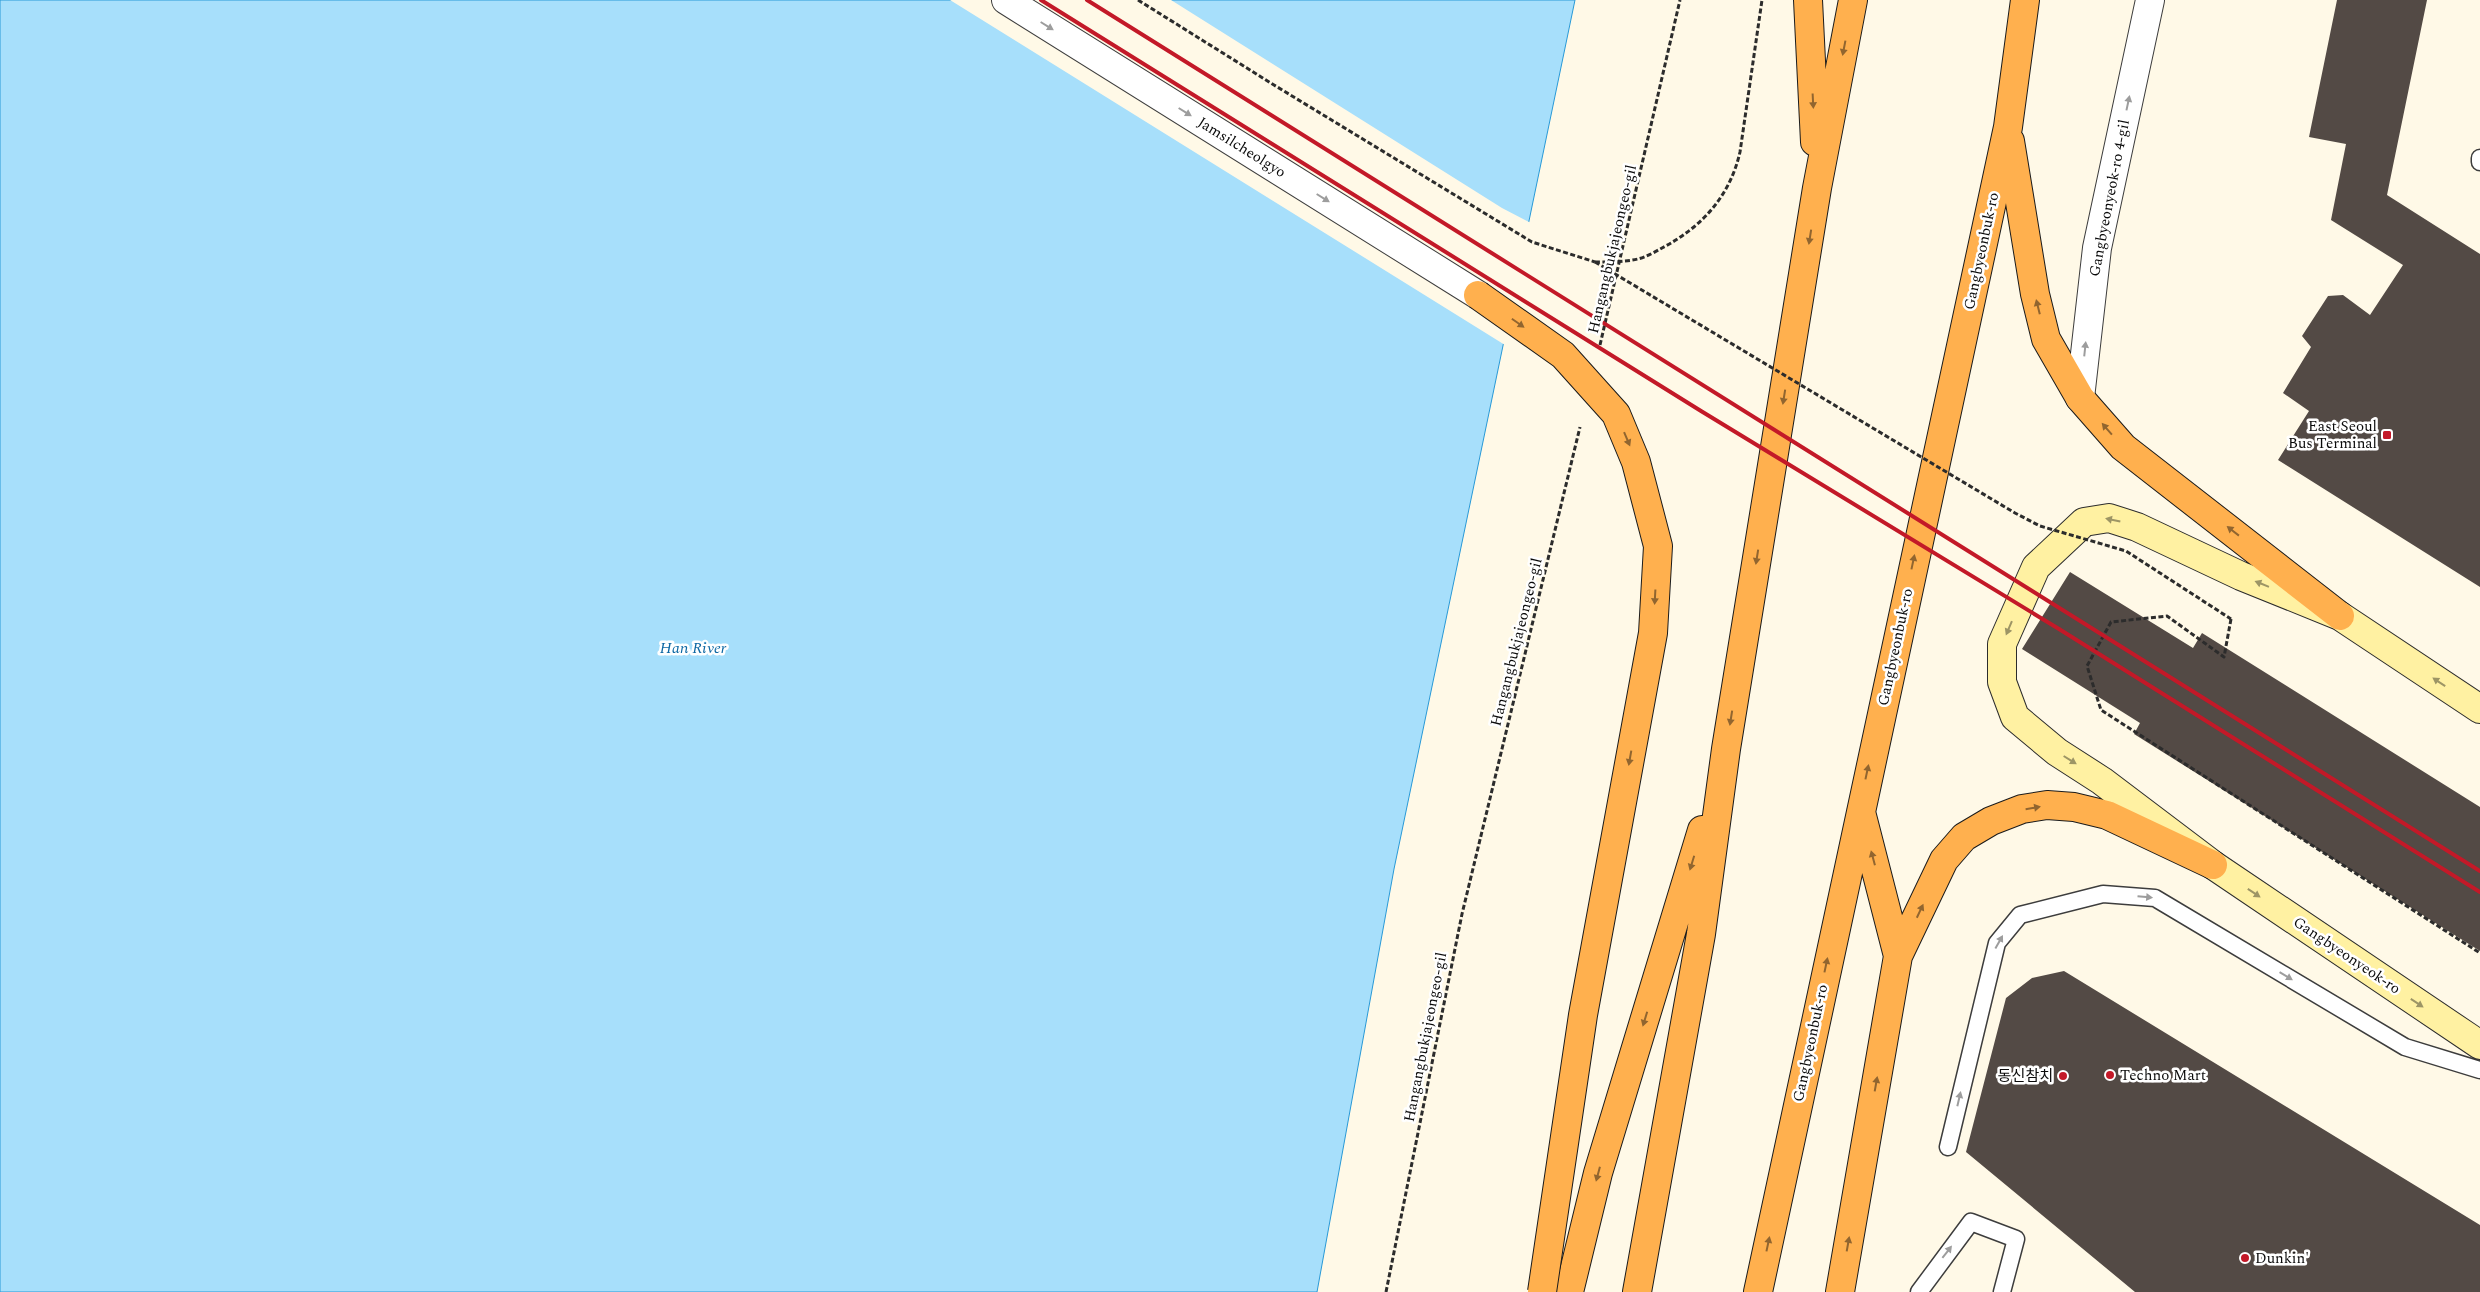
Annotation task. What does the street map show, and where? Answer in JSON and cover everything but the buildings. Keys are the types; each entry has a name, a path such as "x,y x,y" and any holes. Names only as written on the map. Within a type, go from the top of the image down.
{"highway":[{"path":"1808,0 1818,188"},
{"path":"1637,1292 1701,934 1726,750 1818,188 1852,0"},
{"name":"Gangbyeonbuk-ro","path":"1758,1292 1860,807 2008,127 2025,0"},
{"path":"2008,127 2035,294 2046,339 2080,398 2123,447 2340,616"},
{"path":"1478,295 1563,355 1616,414 1636,462 1658,546 1653,633 1583,1015 1542,1292"},
{"path":"1569,1292 1598,1173 1726,750"},
{"path":"1840,1292 1898,956 1944,860 1964,837 1991,821 2022,810 2047,805 2065,806 2107,815 2213,866"},
{"path":"1860,807 1898,956"}],"main road":[{"name":"Gangbyeonyeok-ro","path":"2340,616 2242,576 2137,527 2110,518 2084,522 2036,567 2002,644 2002,682 2016,717 2057,752 2102,781 2213,866 2480,1045"},
{"path":"2340,616 2480,709"}],"street":[{"name":"Jamsilcheolgyo","path":"1006,0 1478,295"},
{"name":"Gangbyeonyeok-ro 4-gil","path":"2080,398 2097,248 2150,0"}],"lane":[{"path":"1948,1147 1997,943 2020,914 2103,894 2155,898 2405,1047 2480,1070"},
{"path":"1919,1292 1971,1222 2016,1239 2002,1292"}],"path":[{"path":"1138,0 1532,242 1595,262 2014,513 2040,526 2126,551 2231,619 2224,657 2167,616 2111,622 2087,666 2101,710 2480,953"},
{"name":"Hangangbukjajeongeo-gil","path":"1599,352 1680,0"},
{"path":"1595,262 1639,259 1651,254 1674,241 1704,219 1719,202 1734,174 1740,152 1762,0"},
{"name":"Hangangbukjajeongeo-gil","path":"1386,1292 1462,914 1582,420"}],"water":[{"name":"Han River","path":"0,0 1575,0 1394,869 1317,1292 0,1292"}],"pier":[{"path":"950,0 1171,0 1502,208 1531,223 1505,345"}],"railway":[{"path":"1041,0 1701,411 2059,629 2480,892"},
{"path":"1087,0 2480,871"}],"place":[{"name":"East Seoul Bus Terminal","path":"2387,435"},
{"name":"Techno Mart","path":"2110,1075"},
{"name":"동신참치","path":"2063,1076"},
{"name":"Dunkin'","path":"2245,1258"}]}
